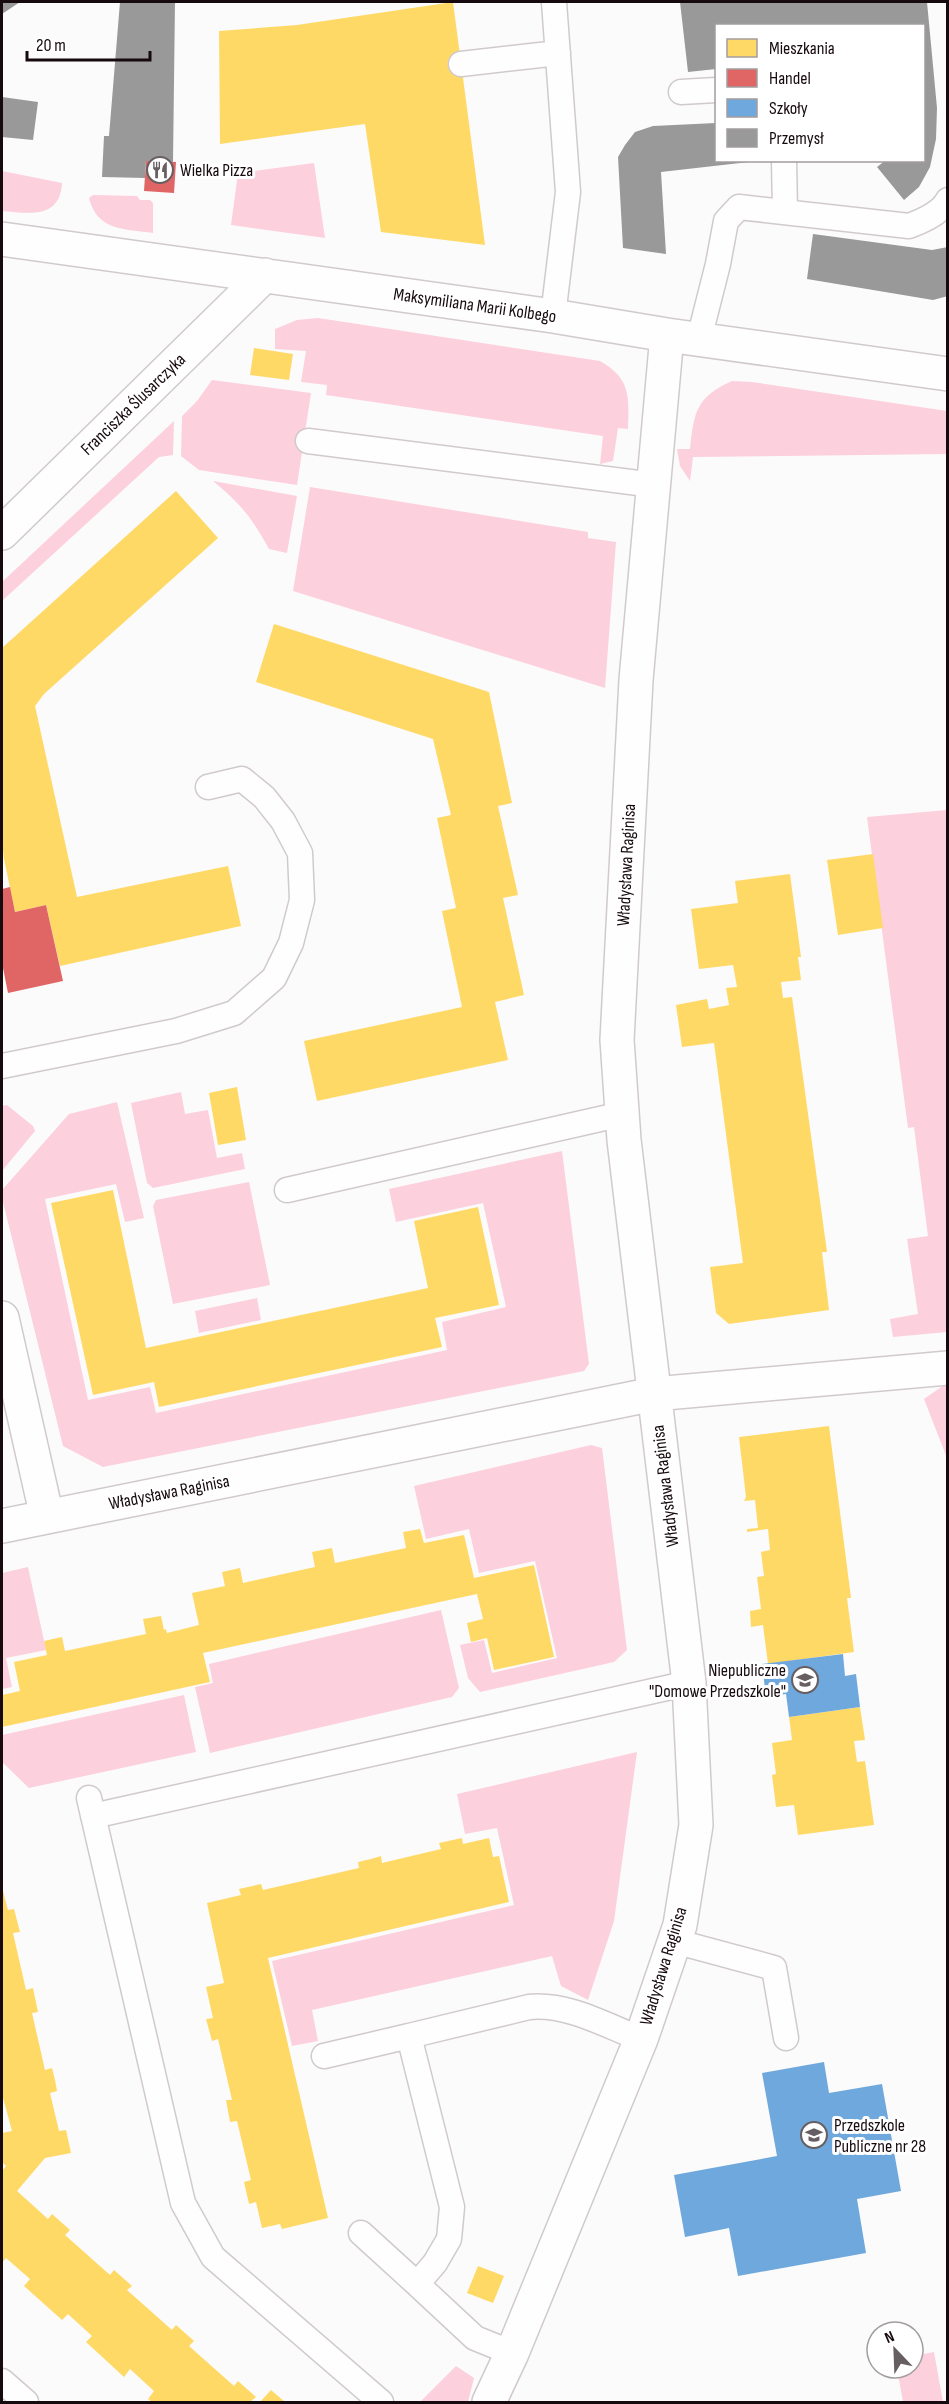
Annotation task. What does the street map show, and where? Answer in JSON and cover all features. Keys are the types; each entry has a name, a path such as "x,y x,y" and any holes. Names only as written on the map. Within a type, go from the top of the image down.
{"street":[{"name":"Maksymiliana Marii Kolbego","path":"2,239 948,374"},
{"name":"Franciszka Ślusarczyka","path":"2,533 266,275"},
{"name":"Władysława Raginisa","path":"489,2403 512,2353 641,2039 680,1925 696,1826 689,1683 622,1114 617,1040 636,680 667,335"},
{"path":"2,1318 47,1517"},
{"name":"Władysława Raginisa","path":"2,1526 654,1394 948,1368"}],"lane":[{"path":"553,316 568,192 554,2"},
{"path":"462,64 558,53"},
{"path":"681,92 715,90"},
{"path":"784,162 785,212"},
{"path":"699,339 726,221 739,207 909,226 924,221 948,200"},
{"path":"308,441 654,485"},
{"path":"2,1066 176,1031 234,1014 274,978 291,943 302,900 300,853 283,821 264,797 242,779 208,787"},
{"path":"288,1190 622,1114"},
{"path":"381,2403 213,2257 183,2203 91,1807 689,1683"},
{"path":"674,1941 774,1968 786,2038"},
{"path":"324,2056 547,2005 563,2008 641,2039"},
{"path":"409,2036 452,2207 449,2239 435,2263 417,2284"},
{"path":"361,2233 475,2338 512,2353"},
{"path":"2,2381 26,2403"}],"shaded area":[{"path":"314,163 325,238 231,225 238,173"},
{"path":"2,171 62,183 60,195 49,209 41,212 2,211"},
{"path":"93,195 137,196 140,200 150,200 153,203 153,233 123,229 105,223 93,209 89,198"},
{"path":"318,318 600,361 618,375 626,389 628,429 618,428 613,461 600,464 603,436 326,395 327,385 301,382 306,351 275,349 275,329 297,320"},
{"path":"212,380 311,393 297,485 199,470 181,456 182,416 197,401"},
{"path":"732,381 947,411 947,454 693,457 690,481 680,466 677,449 690,449 693,425 699,407 711,393"},
{"path":"174,421 173,455 159,457 2,601 2,582"},
{"path":"213,481 297,496 287,553 269,549 245,512"},
{"path":"310,487 588,532 588,538 616,542 605,688 293,591"},
{"path":"947,810 947,1332 893,1337 890,1319 918,1314 907,1239 928,1236 914,1127 908,1128 867,817"},
{"path":"181,1092 185,1114 208,1110 217,1158 242,1153 245,1169 153,1188 147,1183 131,1103"},
{"path":"117,1102 144,1218 125,1222 116,1184 45,1199 88,1400 150,1387 156,1413 447,1350 442,1322 506,1307 483,1203 396,1222 389,1189 562,1151 589,1364 584,1371 103,1467 63,1446 2,1198 2,1190 69,1114"},
{"path":"7,1105 33,1126 35,1131 2,1171 2,1106"},
{"path":"249,1182 270,1285 173,1304 153,1206 156,1200"},
{"path":"257,1298 261,1320 199,1333 195,1311"},
{"path":"947,1383 947,1458 924,1399"},
{"path":"591,1445 602,1448 627,1650 614,1662 480,1692 468,1678 460,1645 484,1640 492,1673 557,1658 535,1561 479,1573 469,1529 426,1539 414,1486"},
{"path":"28,1567 46,1650 6,1658 12,1687 2,1689 2,1573"},
{"path":"441,1610 459,1688 452,1697 210,1753 195,1687 213,1683 209,1664"},
{"path":"184,1695 196,1752 29,1788 2,1762 2,1735"},
{"path":"637,1752 614,1921 588,2000 561,1986 552,1956 312,2010 318,2041 292,2046 272,1961 514,1905 497,1828 465,1834 457,1794"},
{"path":"934,2352 943,2402 903,2402 899,2380 925,2380 925,2354"},
{"path":"456,2366 474,2378 468,2402 420,2402"}],"building: Mieszkania":[{"path":"453,2 485,245 381,232 365,124 220,144 219,31 297,25"},
{"path":"254,348 293,354 289,380 250,375"},
{"path":"176,491 218,538 44,694 35,706 77,897 228,866 241,926 60,966 46,905 15,912 4,859 2,843 2,648"},
{"path":"274,624 489,692 512,803 498,806 518,895 503,898 524,995 495,1002 508,1060 317,1101 304,1041 462,1007 442,911 456,908 437,818 451,815 433,739 256,682"},
{"path":"873,854 883,928 838,935 827,860"},
{"path":"790,874 801,957 798,957 801,980 781,982 783,998 792,997 827,1252 822,1252 829,1310 729,1324 716,1313 710,1267 743,1263 714,1043 682,1047 676,1005 707,999 709,1009 729,1005 726,988 737,987 733,965 699,969 691,909 738,903 735,881"},
{"path":"237,1087 246,1140 218,1145 209,1093"},
{"path":"113,1190 146,1348 428,1288 414,1221 478,1207 499,1305 435,1318 442,1347 159,1407 154,1382 93,1395 51,1203"},
{"path":"829,1426 851,1598 847,1598 854,1652 768,1664 763,1625 751,1627 750,1611 761,1609 757,1577 764,1576 761,1552 770,1550 768,1529 747,1532 747,1529 758,1528 755,1500 744,1501 746,1497 739,1437"},
{"path":"420,1529 424,1543 464,1535 474,1578 534,1565 554,1657 494,1670 487,1638 471,1642 467,1623 483,1619 477,1594 203,1653 210,1682 2,1727 2,1695 20,1691 14,1662 47,1655 44,1641 62,1637 65,1651 146,1634 143,1619 161,1616 164,1630 166,1629 167,1633 199,1625 192,1593 225,1586 222,1572 240,1568 243,1583 315,1567 312,1552 332,1548 335,1563 406,1548 403,1532"},
{"path":"860,1707 865,1740 854,1741 857,1762 865,1761 874,1825 798,1835 794,1805 776,1807 772,1775 776,1774 772,1743 792,1740 789,1717"},
{"path":"462,1838 463,1844 489,1838 493,1857 499,1856 509,1902 268,1958 328,2218 282,2229 280,2224 262,2228 256,2202 249,2204 244,2182 251,2180 237,2121 230,2122 226,2100 232,2100 218,2039 212,2041 206,2019 213,2018 206,1987 224,1983 207,1903 241,1895 239,1889 261,1884 263,1890 359,1868 358,1862 381,1856 382,1863 441,1849 439,1843"},
{"path":"2,1887 8,1910 14,1909 20,1932 13,1933 26,1990 33,1988 38,2012 32,2013 45,2070 52,2068 57,2091 50,2093 59,2131 66,2130 71,2153 45,2158 17,2191 48,2219 52,2214 70,2230 65,2235 110,2275 114,2270 132,2286 127,2290 172,2330 176,2325 194,2341 189,2346 234,2386 238,2381 256,2397 250,2402 152,2402 148,2399 154,2391 130,2369 124,2377 86,2342 92,2336 68,2314 62,2320 24,2286 30,2279 6,2258 2,2263 2,2171 6,2166 2,2162 2,2133 12,2131 2,2094"},
{"path":"478,2266 504,2276 493,2303 467,2293"},
{"path":"271,2390 285,2402 260,2402"}],"building: Handel":[{"name":"Wielka Pizza","path":"146,161 176,162 174,193 144,191"},
{"path":"10,887 15,912 46,905 63,981 8,993 2,963 2,889"}],"building: Szkoły":[{"path":"843,1654 845,1676 856,1674 860,1707 789,1717 786,1694 766,1697 762,1664"},
{"path":"824,2062 829,2093 882,2084 901,2191 857,2199 866,2253 738,2276 729,2228 685,2237 674,2175 777,2156 762,2073"}],"building: Przemysł":[{"path":"2,2 20,2 2,14"},
{"path":"120,2 175,2 173,162 146,161 145,178 102,177 104,136 109,136"},
{"path":"680,2 927,2 937,108 936,139 930,167 919,187 904,200 877,167 883,162 925,162 925,24 715,24 715,69 688,72"},
{"path":"2,97 38,102 33,140 2,137"},
{"path":"715,123 715,162 749,162 661,172 666,254 623,248 618,157 635,132 653,126"},
{"path":"813,234 932,250 948,247 948,296 933,300 807,279"}],"place":[{"name":"Wielka Pizza","path":"160,170"},
{"name":"Niepubliczne \"Domowe Przedszkole\"","path":"805,1680"},
{"name":"Przedszkole Publiczne nr 28","path":"814,2135"}]}
